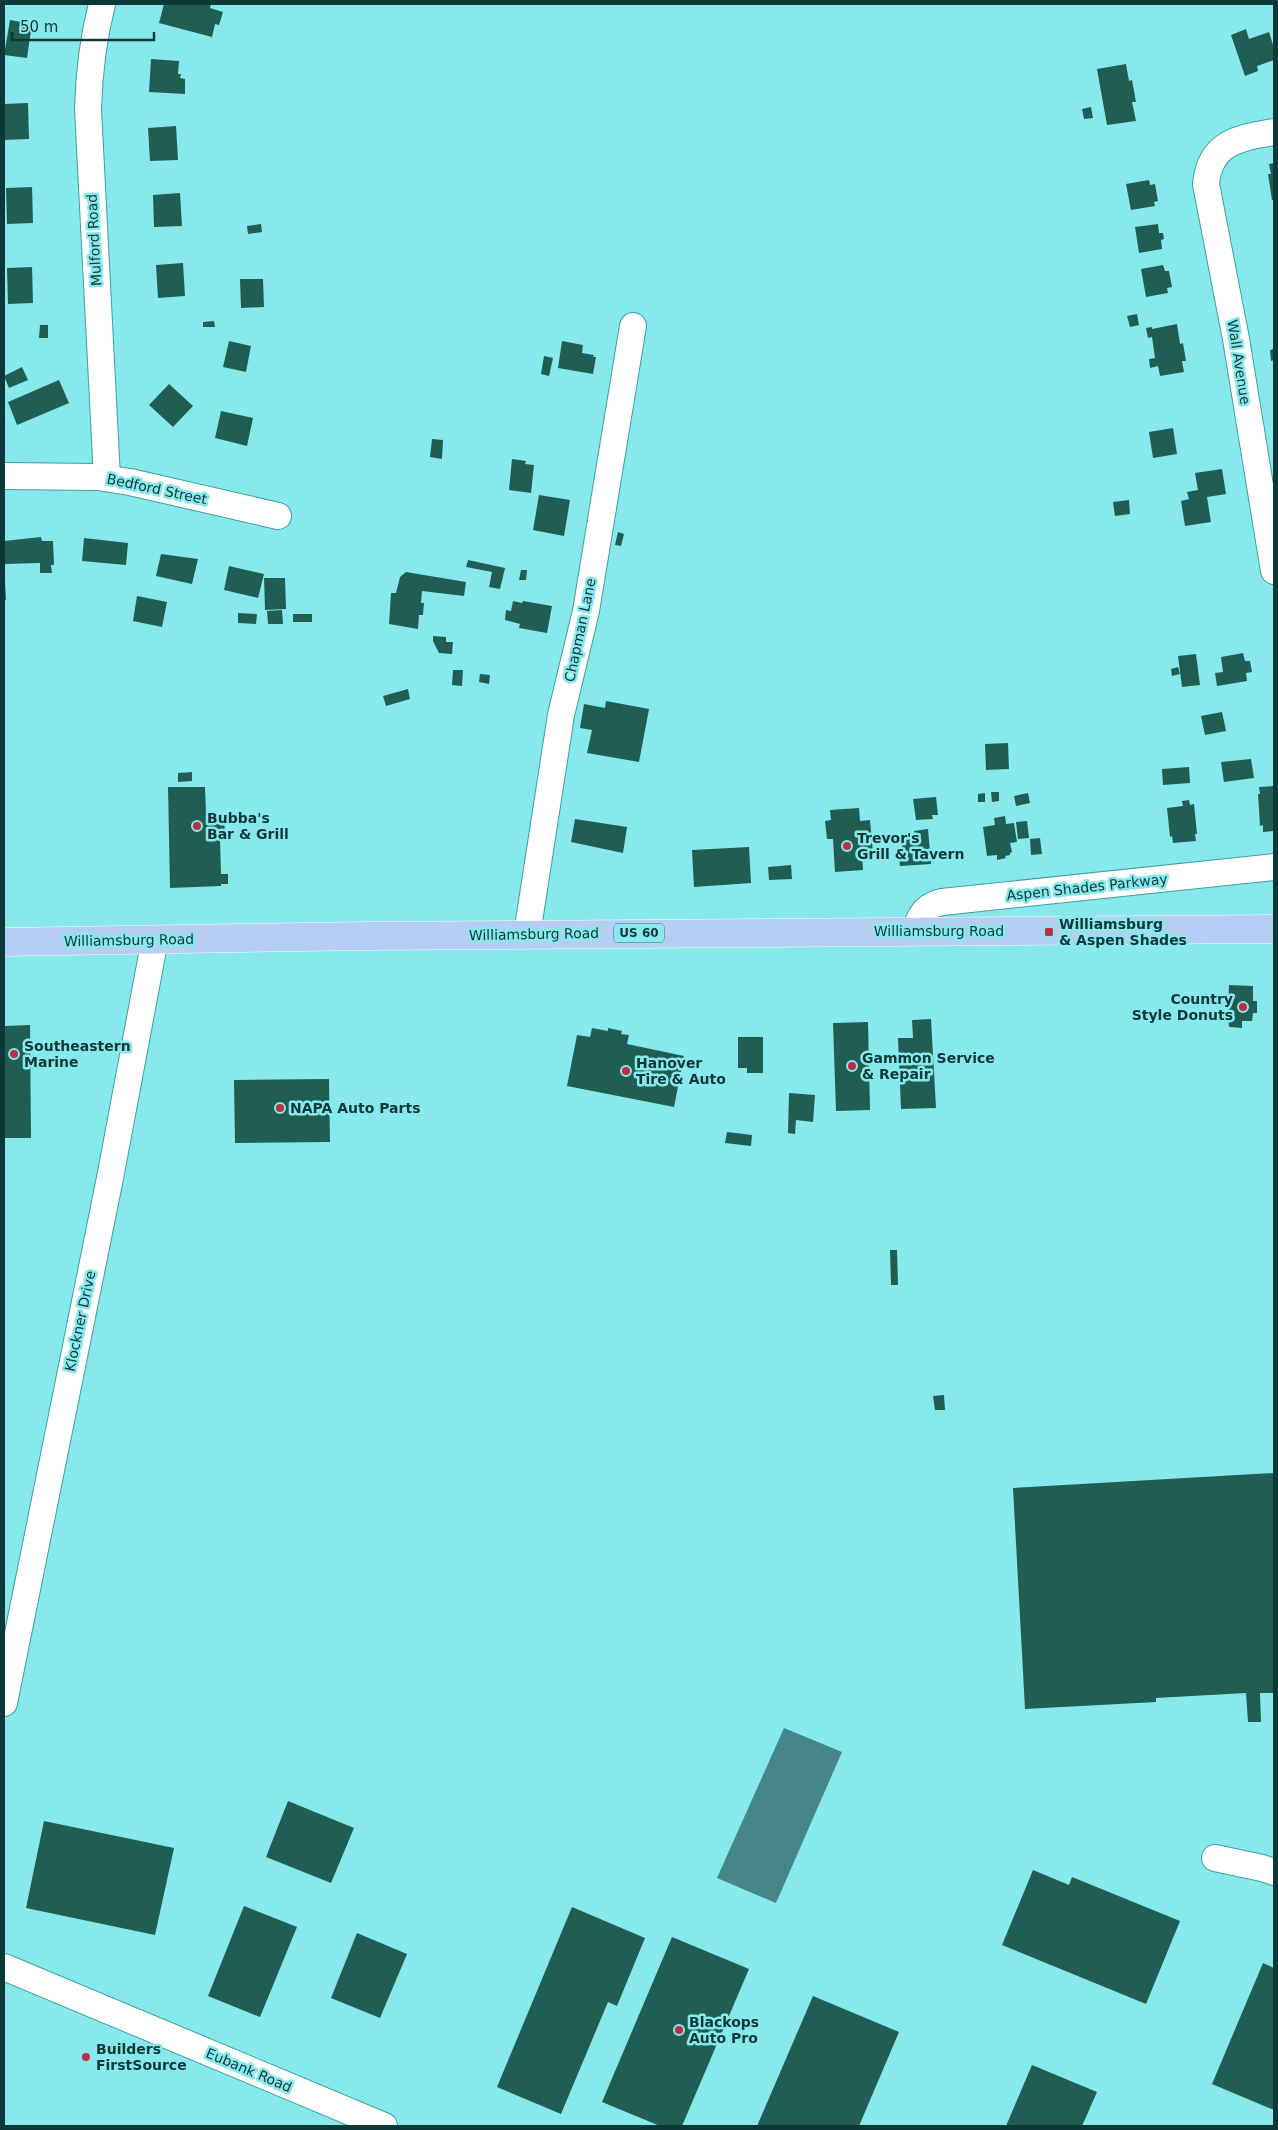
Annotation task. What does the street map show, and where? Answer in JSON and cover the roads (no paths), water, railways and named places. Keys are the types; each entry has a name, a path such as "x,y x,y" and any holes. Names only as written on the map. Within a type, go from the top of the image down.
{"main road":[{"name":"Williamsburg Road","path":"4,942 527,934 1274,929"}],"street":[{"name":"Mulford Road","path":"102,4 89,68 88,109 107,478"},
{"name":"Wall Avenue","path":"1274,132 1229,143 1216,154 1210,165 1206,184 1236,339 1274,571"},
{"name":"Chapman Lane","path":"527,934 561,715 586,611 632,326"},
{"name":"Bedford Street","path":"4,476 107,478 278,516"},
{"name":"Aspen Shades Parkway","path":"914,931 925,908 942,902 1274,867"},
{"name":"Klockner Drive","path":"4,1703 110,1178 155,939"},
{"path":"1215,1858 1274,1872"},
{"name":"Eubank Road","path":"4,1967 384,2126"}],"water":[{"path":"784,1728 842,1752 776,1903 717,1878"}],"place":[{"name":"Bubba's Bar & Grill","path":"197,826"},
{"name":"Trevor's Grill & Tavern","path":"847,846"},
{"name":"Williamsburg & Aspen Shades","path":"1049,932"},
{"name":"Country Style Donuts","path":"1243,1007"},
{"name":"Southeastern Marine","path":"14,1054"},
{"name":"Gammon Service & Repair","path":"852,1066"},
{"name":"Hanover Tire & Auto","path":"626,1071"},
{"name":"NAPA Auto Parts","path":"280,1108"},
{"name":"Blackops Auto Pro","path":"679,2030"},
{"name":"Builders FirstSource","path":"86,2057"}]}
